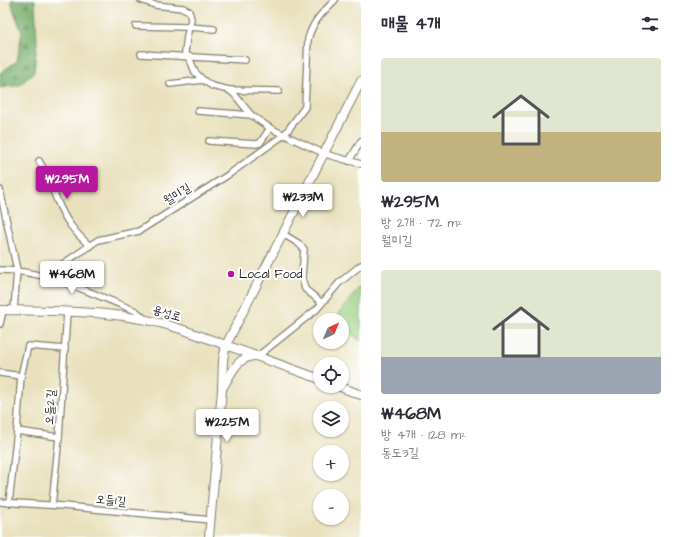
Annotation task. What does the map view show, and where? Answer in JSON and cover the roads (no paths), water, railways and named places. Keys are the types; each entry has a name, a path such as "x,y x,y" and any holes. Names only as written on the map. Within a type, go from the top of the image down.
{"street":[{"path":"141,0 154,5 188,9 190,11 191,19 185,52 194,72 212,86 228,90 279,91"},
{"name":"월미길","path":"46,276 98,240 139,231 228,175 285,134 305,107 308,39 311,29 317,18 335,0"},
{"path":"136,26 214,29"},
{"path":"141,54 245,60"},
{"path":"170,84 203,80"},
{"path":"209,537 222,390 223,360 226,345 361,81"},
{"path":"228,90 241,101 251,116 270,128 325,154 361,164"},
{"path":"198,111 251,116"},
{"path":"209,141 256,144 260,143 270,128"},
{"path":"349,161 361,141"},
{"path":"39,161 50,181 66,220 74,231 90,246"},
{"path":"0,190 17,270 14,310"},
{"path":"283,234 298,242 304,249 302,278 305,289 322,303"},
{"path":"222,390 236,365 246,358 258,356 317,309 339,283 361,265"},
{"path":"0,270 17,270 46,276 136,311 145,319"},
{"path":"0,324 2,310"},
{"name":"용성로","path":"2,310 123,315 161,322 313,376"},
{"name":"오들2길","path":"52,505 59,436 67,312"},
{"path":"9,503 21,376 28,346 65,349"},
{"path":"0,373 21,376"},
{"path":"349,390 361,394"},
{"path":"17,431 59,436"},
{"name":"오들1길","path":"0,502 52,505 210,520"}],"place":[{"name":"Local Food","path":"231,274"}]}
